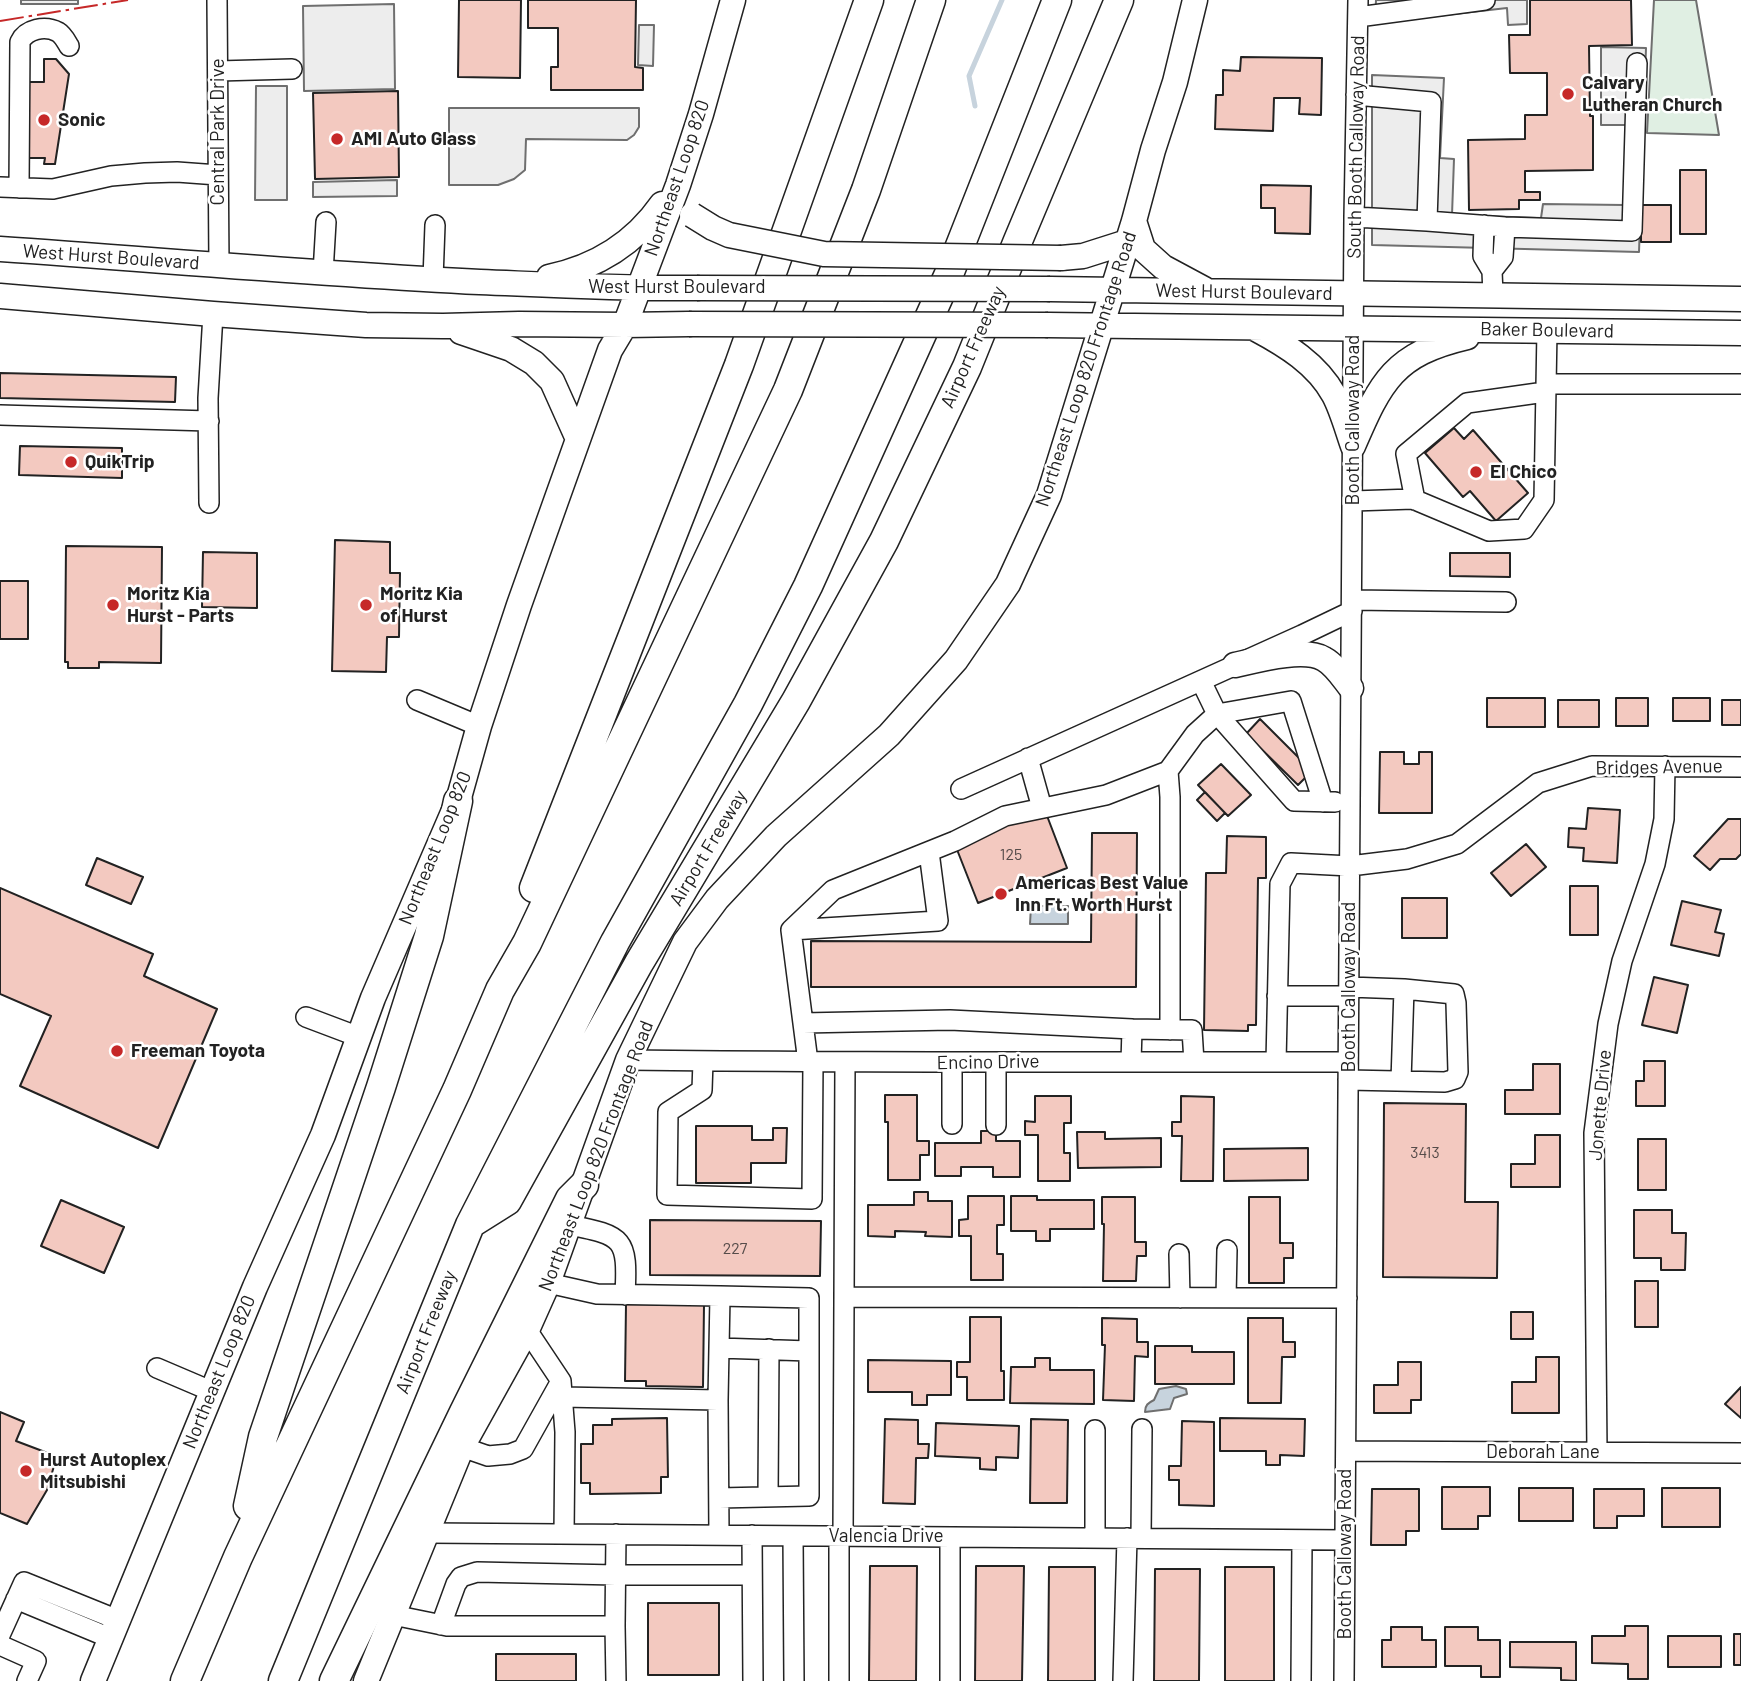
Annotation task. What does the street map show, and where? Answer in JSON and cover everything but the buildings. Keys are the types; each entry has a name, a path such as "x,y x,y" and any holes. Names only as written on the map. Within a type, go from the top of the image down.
{"highway":[{"path":"500,990 514,938 739,365 869,0"},
{"path":"184,1681 237,1557 457,1090 500,990 527,943 788,390 866,190 931,0"},
{"path":"470,1225 615,942 748,704 808,586 949,274 1057,0"},
{"name":"Airport Freeway","path":"283,1681 470,1225 507,1200 639,962 796,701 884,541 967,368 1119,0"},
{"path":"237,1557 263,1437 429,936 458,801"},
{"path":"334,1681 570,1199 584,1185"}],"main road":[{"name":"Northeast Loop 820","path":"93,1681 255,1287 323,1135 373,998 458,801 479,726 519,605 578,439 610,350 625,325 678,185 733,0"},
{"name":"Northeast Loop 820 Frontage Road","path":"366,1681 462,1447 527,1330 548,1283 628,1060 685,942 717,899 776,836 889,735 956,660 1008,584 1049,495 1175,82 1195,0"},
{"path":"678,185 680,203 692,215 729,235 824,254 1061,258 1083,256 1130,231 1143,249 1163,267 1208,291"},
{"path":"516,283 573,271 614,253 642,230 678,185"},
{"name":"West Hurst Boulevard","path":"0,249 323,273 639,289 1113,289 1354,293"},
{"name":"Baker Boulevard","path":"1354,293 1492,283 1741,299"},
{"name":"West Hurst Boulevard","path":"0,296 213,314 443,326 689,324 1354,328"},
{"path":"443,326 511,349 534,363 552,381 578,439"},
{"path":"1252,327 1283,344 1317,372 1334,395 1353,446"},
{"name":"Baker Boulevard","path":"1354,328 1741,333"},
{"path":"1353,446 1371,404 1384,382 1400,367 1435,346 1500,330"},
{"path":"1235,665 1275,656 1312,654 1333,666 1351,688"}],"street":[{"name":"Central Park Drive","path":"217,0 219,265"},
{"path":"1358,8 1485,0"},
{"name":"South Booth Calloway Road","path":"1354,293 1358,8"},
{"path":"68,46 64,37 49,29 29,31 20,42 9,188 53,189 111,176 145,173 218,175"},
{"path":"1354,218 1632,231 1637,63"},
{"path":"218,71 292,69"},
{"path":"1356,96 1431,102 1427,221"},
{"path":"323,273 326,222"},
{"path":"433,279 435,225"},
{"path":"1484,225 1483,256 1492,283"},
{"path":"1492,283 1503,257 1505,227"},
{"name":"Booth Calloway Road","path":"1344,1681 1354,293"},
{"path":"209,503 208,398 213,314"},
{"path":"1353,500 1415,500 1489,531 1524,529 1544,500 1547,330"},
{"path":"1415,500 1406,454 1467,403 1546,388 1741,384"},
{"path":"0,415 209,421"},
{"path":"961,789 1235,665 1352,605 1506,602"},
{"path":"1200,681 1217,714 1294,801 1350,802"},
{"path":"417,700 479,726"},
{"path":"792,930 833,890 955,841 1005,816 1106,795 1168,771 1195,734 1217,714 1291,701 1323,802"},
{"path":"1028,758 1042,808"},
{"name":"Bridges Avenue","path":"1277,996 1280,884 1292,863 1350,866 1408,859 1457,844 1538,783 1592,766 1741,766"},
{"name":"Jonette Drive","path":"1597,1452 1594,1133 1608,1024 1622,961 1655,864 1664,819 1665,766"},
{"path":"1168,771 1170,1030"},
{"path":"792,930 938,921 929,852"},
{"path":"703,1061 702,1090 668,1112 667,1195 812,1199 811,1062 803,1023 792,930"},
{"path":"1276,1062 1277,996 1404,989 1401,1081"},
{"name":"Encino Drive","path":"628,1060 1276,1062 1401,1081 1445,1082 1455,1079 1458,1072 1457,1003 1454,994 1404,989"},
{"path":"306,1017 359,1037"},
{"path":"803,1023 950,1020 1192,1030 1194,1062"},
{"path":"1131,1062 1132,1029"},
{"path":"839,1681 845,1062"},
{"path":"952,1063 952,1124"},
{"path":"996,1063 996,1125"},
{"path":"570,1225 601,1231 617,1240 625,1253 625,1295"},
{"path":"1226,1298 1227,1250"},
{"path":"1180,1254 1180,1298"},
{"path":"548,1283 597,1294 809,1298 809,1496 719,1498"},
{"path":"719,1535 720,1296"},
{"path":"844,1297 1347,1298"},
{"path":"527,1330 561,1389 565,1432 564,1534"},
{"path":"719,1348 809,1350"},
{"path":"768,1497 769,1349"},
{"path":"157,1368 212,1391"},
{"path":"561,1389 718,1400"},
{"path":"462,1447 488,1456 510,1454 523,1449 561,1389"},
{"path":"1123,1681 1142,1429"},
{"path":"1095,1430 1095,1538"},
{"name":"Deborah Lane","path":"1346,1451 1741,1453"},
{"name":"Valencia Drive","path":"428,1533 1345,1540"},
{"path":"616,1534 616,1681"},
{"path":"752,1535 753,1681"},
{"path":"793,1536 794,1681"},
{"path":"950,1537 950,1681"},
{"path":"1301,1681 1302,1540"},
{"path":"441,1625 456,1584 461,1577 477,1572 752,1575"},
{"path":"0,1635 20,1590 114,1629"},
{"path":"393,1615 441,1625 615,1626"},
{"path":"0,1645 36,1661 27,1681"}],"green space":[{"path":"1654,0 1696,0 1719,135 1647,133"}],"shaded area":[{"path":"21,0 78,0 78,4 21,4"},
{"path":"1376,0 1527,0 1527,24 1508,25 1507,8 1375,23"},
{"path":"394,4 395,89 304,91 303,6"},
{"path":"639,25 654,25 653,66 638,65"},
{"path":"1601,47 1646,48 1639,252 1372,245 1372,75 1444,78 1440,158 1454,159 1452,215 1541,218 1543,204 1624,205 1627,125 1601,125"},
{"path":"256,86 287,86 287,200 255,200"},
{"path":"449,108 639,108 639,127 627,140 526,139 525,170 514,179 498,185 449,185"},
{"path":"397,180 397,196 313,197 313,182"},
{"path":"1031,906 1068,906 1068,924 1030,924"},
{"path":"1176,1386 1186,1389 1187,1394 1174,1398 1170,1409 1145,1412 1146,1406 1154,1400 1159,1389"}],"waterway":[{"path":"975,106 969,76 1002,0"}],"power":[{"path":"0,21 128,0"}],"place":[{"name":"Calvary Lutheran Church","path":"1568,94"},
{"name":"Sonic","path":"44,120"},
{"name":"AMI Auto Glass","path":"337,139"},
{"name":"QuikTrip","path":"71,462"},
{"name":"El Chico","path":"1476,472"},
{"name":"Moritz Kia Hurst - Parts","path":"113,605"},
{"name":"Moritz Kia of Hurst","path":"366,605"},
{"name":"Americas Best Value Inn Ft. Worth Hurst","path":"1001,894"},
{"name":"Freeman Toyota","path":"117,1051"},
{"name":"Hurst Autoplex Mitsubishi","path":"26,1471"}]}
